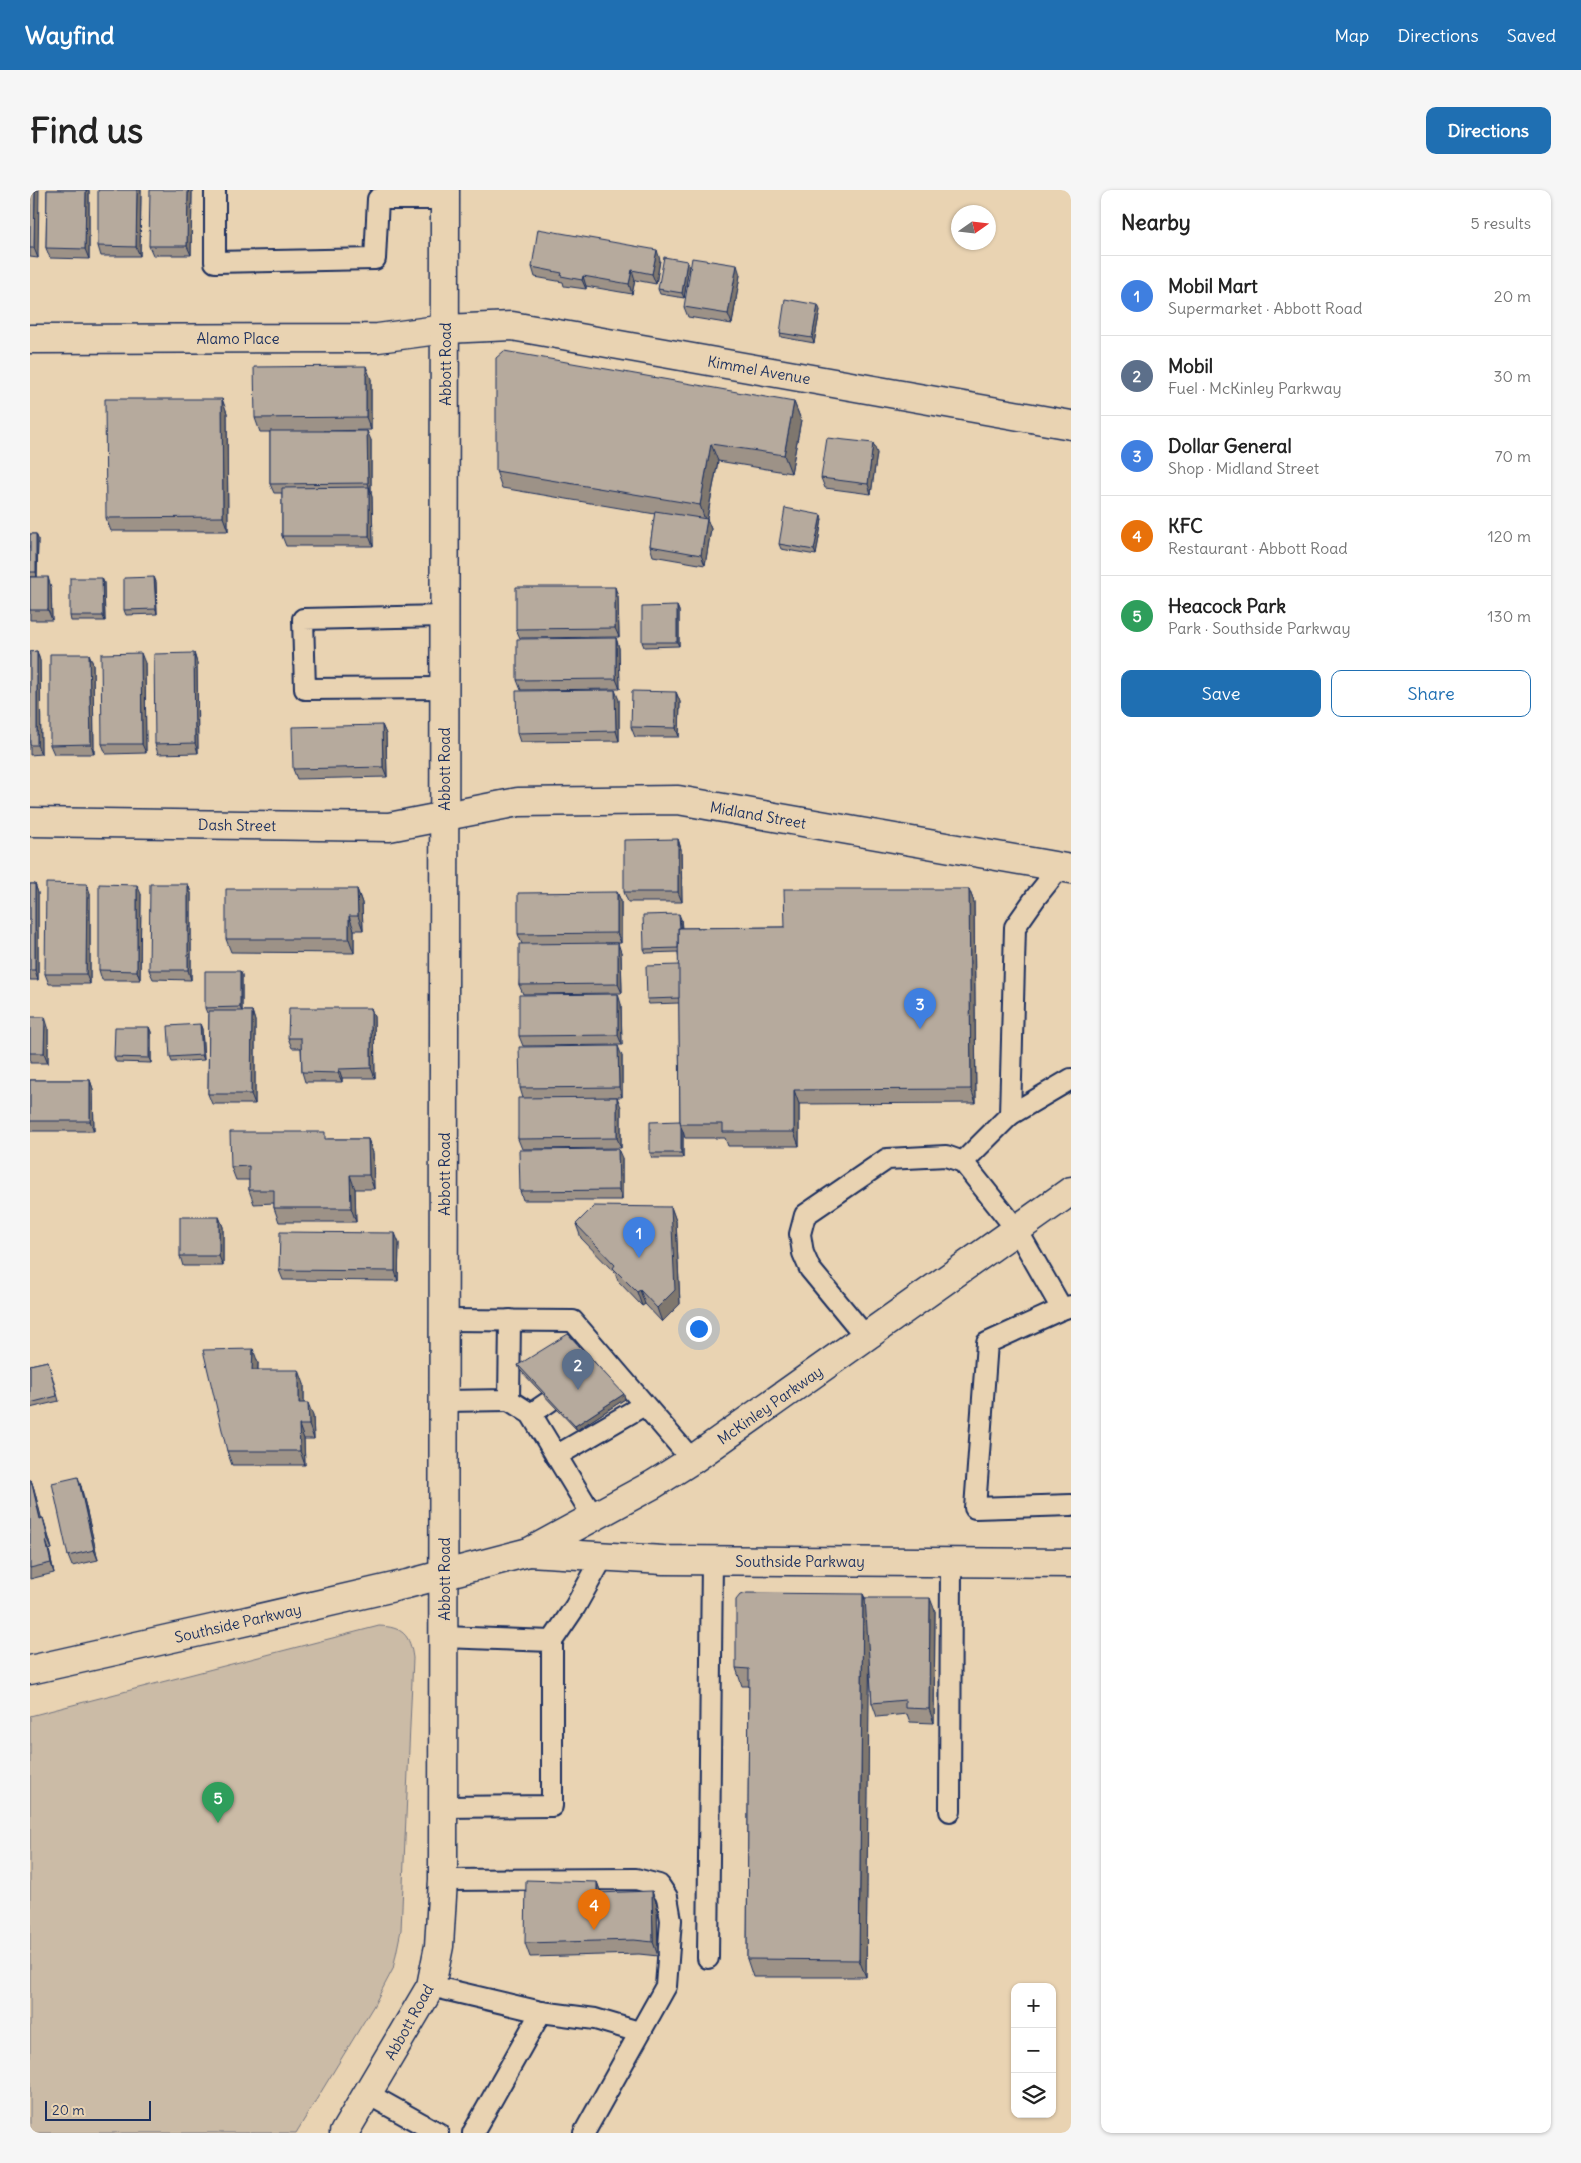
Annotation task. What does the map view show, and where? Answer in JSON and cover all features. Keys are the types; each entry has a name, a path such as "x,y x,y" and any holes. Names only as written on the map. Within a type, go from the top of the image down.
{"street":[{"name":"Abbott Road","path":"344,2133 431,1986 439,1946 444,1880 445,194"},
{"name":"Kimmel Avenue","path":"445,329 512,326 1071,425"},
{"name":"Alamo Place","path":"30,339 378,338 445,329"},
{"name":"Midland Street","path":"444,816 518,802 678,800 1065,868"},
{"name":"Dash Street","path":"30,822 389,827 444,816"},
{"name":"McKinley Parkway","path":"445,1574 529,1552 594,1518 692,1460 1071,1191"},
{"name":"Southside Parkway","path":"529,1552 663,1560 1071,1563"},
{"name":"Southside Parkway","path":"30,1670 445,1574"}],"lane":[{"path":"215,190 215,262 375,259 378,195 445,194"},
{"path":"444,616 303,619 305,689 444,688"},
{"path":"1010,1115 1015,927 1036,897 1065,868"},
{"path":"963,1162 1010,1115 1071,1079"},
{"path":"866,1337 810,1269 803,1253 800,1234 805,1215 887,1159 946,1156 963,1162 1017,1230 1067,1308 987,1343 975,1508 1071,1505"},
{"path":"444,1320 573,1321 602,1364 644,1405 692,1460"},
{"path":"509,1400 510,1320"},
{"path":"444,1401 509,1400 531,1414 594,1518"},
{"path":"531,1414 550,1401"},
{"path":"556,1456 644,1405"},
{"path":"443,1807 552,1806 552,1641 575,1607 603,1557"},
{"path":"708,1958 712,1560"},
{"path":"950,1811 952,1561"},
{"path":"444,1637 552,1641"},
{"path":"444,1880 636,1879 660,1885 667,1897 671,1920 666,1986 584,2133"},
{"path":"431,1986 541,2012 595,2019 639,2032"},
{"path":"473,2133 541,2012"},
{"path":"368,2094 438,2133"}],"shaded area":[{"path":"379,1626 400,1630 410,1643 413,1658 401,1930 393,1969 374,2005 296,2133 30,2133 30,1716"}],"building":[{"path":"30,190 35,190 34,248 30,248"},
{"path":"47,190 86,190 85,249 46,248"},
{"path":"98,190 137,190 136,247 98,246"},
{"path":"150,190 188,190 187,246 149,246"},
{"path":"538,229 657,250 652,274 632,270 629,284 583,276 582,280 561,276 562,273 532,267"},
{"path":"664,257 687,261 682,293 658,289"},
{"path":"692,258 737,265 728,314 684,307"},
{"path":"785,299 818,305 812,338 780,333"},
{"path":"504,351 794,402 784,455 711,444 700,505 496,471 496,358"},
{"path":"366,366 366,417 255,418 254,367"},
{"path":"105,399 222,399 223,517 106,518"},
{"path":"270,431 367,431 368,483 270,484"},
{"path":"827,438 873,443 868,484 821,478"},
{"path":"369,487 369,536 282,536 282,488"},
{"path":"785,508 821,515 814,550 779,544"},
{"path":"655,511 707,519 701,555 650,546"},
{"path":"30,534 36,534 36,572 30,572"},
{"path":"30,577 48,577 48,610 30,610"},
{"path":"154,577 156,609 124,610 124,578"},
{"path":"70,578 102,578 103,616 70,616"},
{"path":"516,587 615,587 615,628 516,629"},
{"path":"677,606 677,642 642,642 642,607"},
{"path":"616,638 616,679 517,680 517,639"},
{"path":"37,651 37,745 30,745 30,652"},
{"path":"141,653 142,744 102,744 101,654"},
{"path":"194,653 195,743 155,744 154,654"},
{"path":"50,654 89,654 91,744 50,745"},
{"path":"615,690 616,731 517,733 516,691"},
{"path":"632,691 676,692 676,728 631,727"},
{"path":"382,725 383,767 293,769 292,727"},
{"path":"678,839 678,892 624,892 624,840"},
{"path":"46,883 87,884 86,974 45,974"},
{"path":"30,884 35,884 35,970 30,970"},
{"path":"99,884 137,885 137,971 99,970"},
{"path":"150,884 188,884 188,970 149,970"},
{"path":"226,889 357,889 358,916 349,916 349,939 226,939"},
{"path":"784,889 969,889 971,1089 794,1090 794,1132 723,1132 723,1124 680,1124 678,928 785,927"},
{"path":"617,892 617,933 518,934 518,893"},
{"path":"679,914 678,948 644,949 643,915"},
{"path":"618,943 618,984 519,985 519,944"},
{"path":"679,965 679,998 647,999 646,966"},
{"path":"205,971 240,971 240,1007 205,1008"},
{"path":"618,994 618,1035 519,1036 519,995"},
{"path":"289,1008 371,1008 371,1068 339,1069 338,1073 302,1072 301,1038 288,1038"},
{"path":"209,1011 252,1011 251,1094 208,1094"},
{"path":"30,1017 45,1017 44,1053 30,1053"},
{"path":"200,1024 202,1055 170,1057 168,1026"},
{"path":"115,1027 149,1027 149,1058 114,1057"},
{"path":"618,1046 619,1087 520,1088 519,1047"},
{"path":"30,1080 90,1080 90,1121 30,1121"},
{"path":"617,1097 617,1138 518,1139 518,1098"},
{"path":"680,1121 681,1153 650,1153 650,1122"},
{"path":"230,1132 325,1132 325,1139 368,1139 369,1175 350,1175 351,1208 274,1208 274,1190 249,1190 249,1166 231,1167"},
{"path":"618,1149 619,1190 520,1191 519,1150"},
{"path":"594,1206 671,1207 675,1290 657,1308 640,1290 637,1292 613,1268 615,1265 576,1224"},
{"path":"180,1217 219,1217 219,1256 180,1256"},
{"path":"280,1232 395,1233 395,1271 279,1270"},
{"path":"568,1334 624,1394 575,1426 518,1365"},
{"path":"253,1349 252,1370 299,1370 299,1403 308,1403 309,1425 299,1425 300,1451 227,1451 203,1350"},
{"path":"48,1361 57,1396 30,1403 30,1365"},
{"path":"78,1477 94,1550 68,1556 52,1483"},
{"path":"30,1480 40,1519 43,1518 51,1563 30,1568"},
{"path":"747,1593 863,1594 859,1960 747,1959 749,1669 736,1668 736,1600 740,1595"},
{"path":"865,1598 930,1598 929,1709 905,1708 905,1700 872,1703"},
{"path":"526,1880 597,1882 597,1893 652,1891 653,1942 634,1940 525,1943"}],"place":[{"name":"Dollar General","path":"920,1029"},
{"name":"Mobil Mart","path":"639,1258"},
{"name":"Mobil","path":"578,1390"},
{"name":"Heacock Park","path":"218,1823"},
{"name":"KFC","path":"594,1930"}]}
